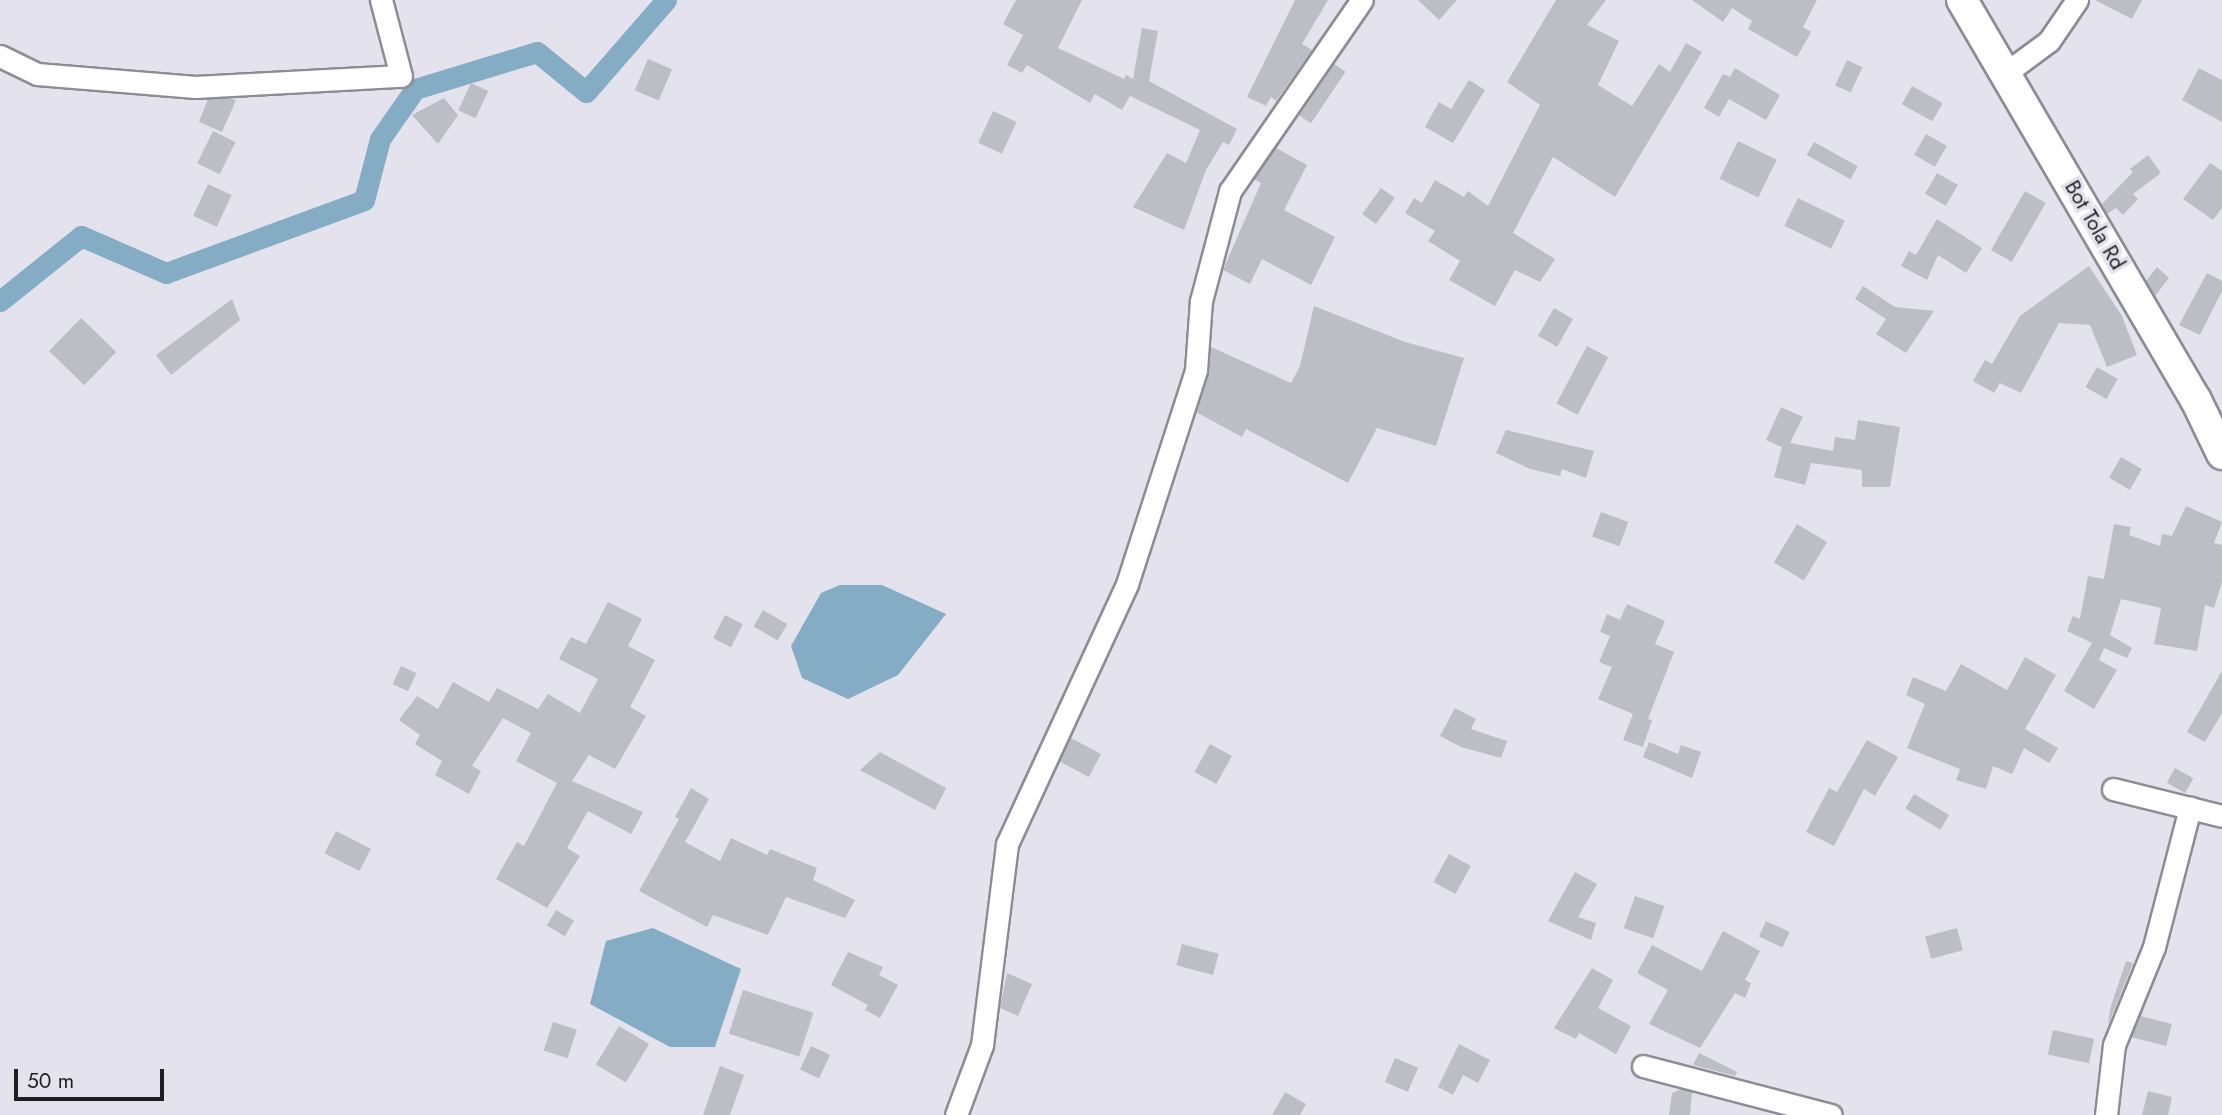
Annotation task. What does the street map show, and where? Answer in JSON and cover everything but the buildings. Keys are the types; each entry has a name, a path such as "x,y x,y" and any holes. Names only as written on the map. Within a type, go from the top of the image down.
{"main road":[{"name":"Bot Tola Rd","path":"1962,0 2007,72 2196,400 2222,454"}],"street":[{"path":"0,56 37,74 195,87 401,76 381,0"},
{"path":"956,1115 982,1045 1007,844 1127,584 1196,370 1201,301 1230,191 1363,0"},
{"path":"2007,72 2049,41 2077,0"},
{"path":"2113,789 2222,816"},
{"path":"2106,1115 2114,1045 2154,947 2190,808"},
{"path":"1643,1066 1831,1115"}],"water":[{"path":"840,585 882,585 946,614 898,675 848,699 802,678 791,646 821,593"},
{"path":"653,928 741,969 715,1047 670,1047 590,1004 606,941"}],"waterway":[{"path":"0,301 81,236 166,273 364,200 380,139 415,89 537,52 586,92 666,0"}]}
